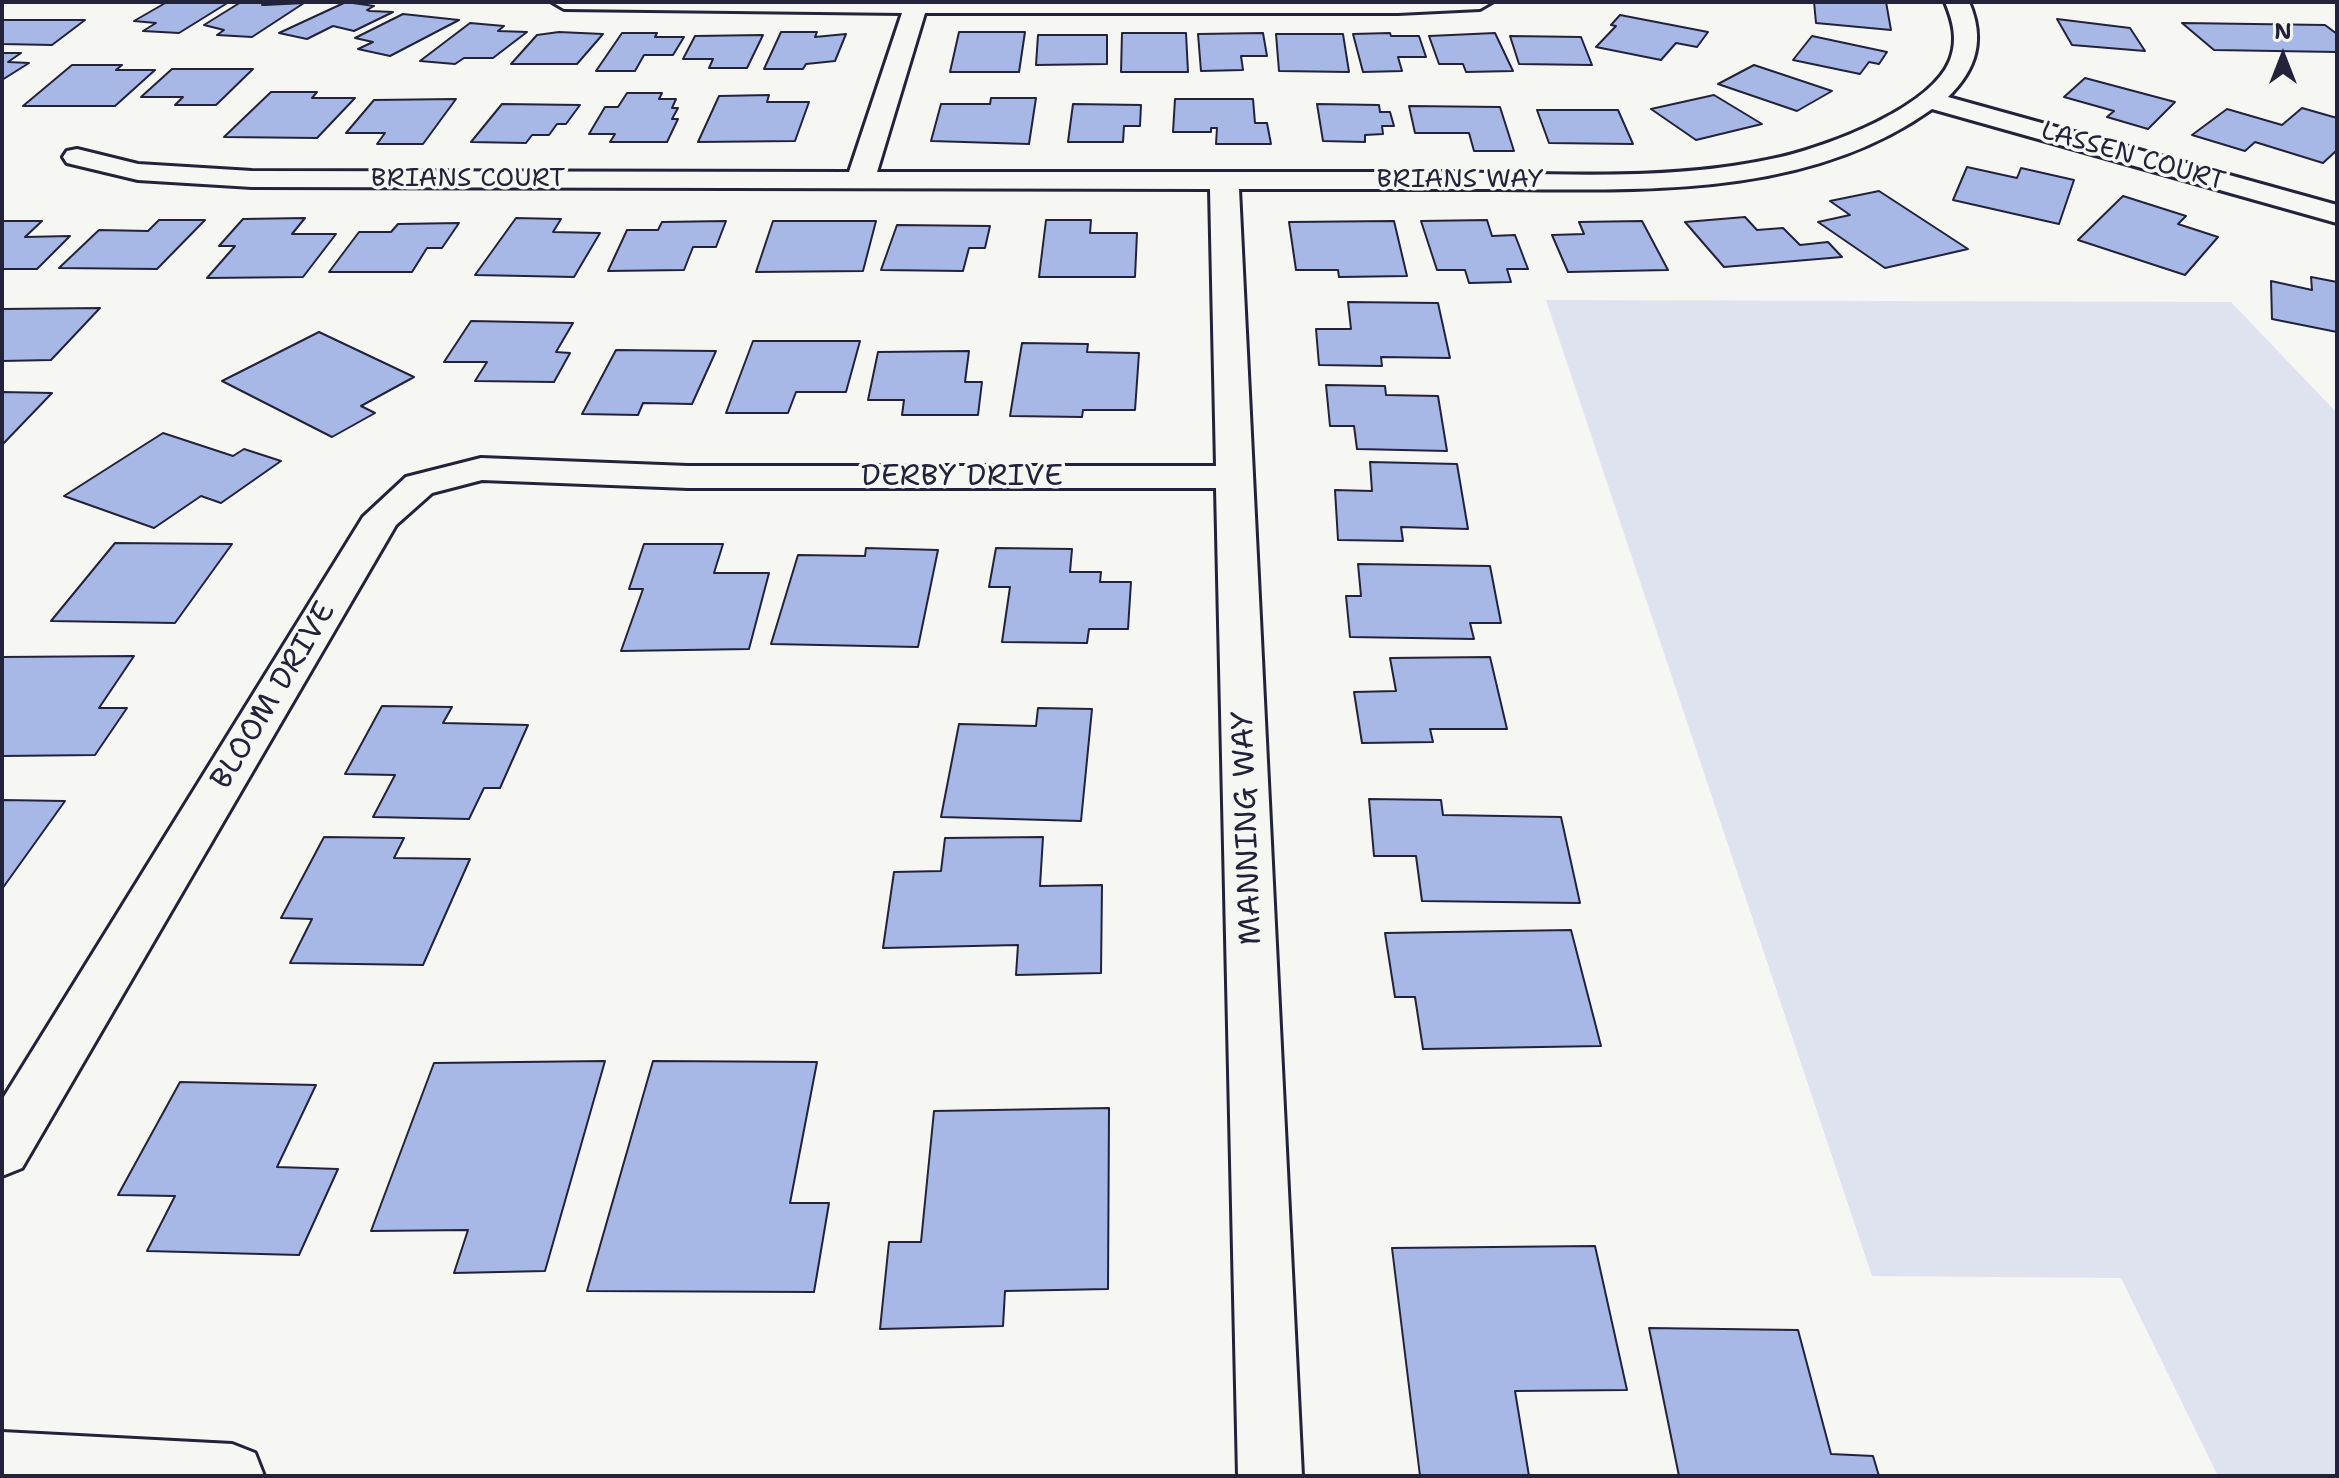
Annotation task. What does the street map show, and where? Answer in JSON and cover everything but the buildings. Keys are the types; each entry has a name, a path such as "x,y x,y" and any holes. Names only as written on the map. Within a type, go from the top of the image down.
{"street":[{"path":"564,2 1398,6 1480,2"},
{"name":"BRIANS WAY","path":"860,180 1629,180 1720,174 1780,164 1860,142 1902,122 1953,80 1965,58 1967,30 1957,2"},
{"path":"860,180 916,4"},
{"name":"LASSEN COURT","path":"1930,100 2337,214"},
{"name":"BRIANS COURT","path":"77,157 160,175 252,179 860,180"},
{"name":"MANNING WAY","path":"1224,180 1270,1476"},
{"name":"BLOOM DRIVE","path":"2,1150 382,517 419,485 481,469 688,477"},
{"name":"DERBY DRIVE","path":"688,477 1236,477"},
{"path":"2,1464 232,1476"}],"shaded area":[{"path":"1546,300 2231,302 2337,413 2337,1476 2218,1476 2121,1278 1872,1276"}]}
